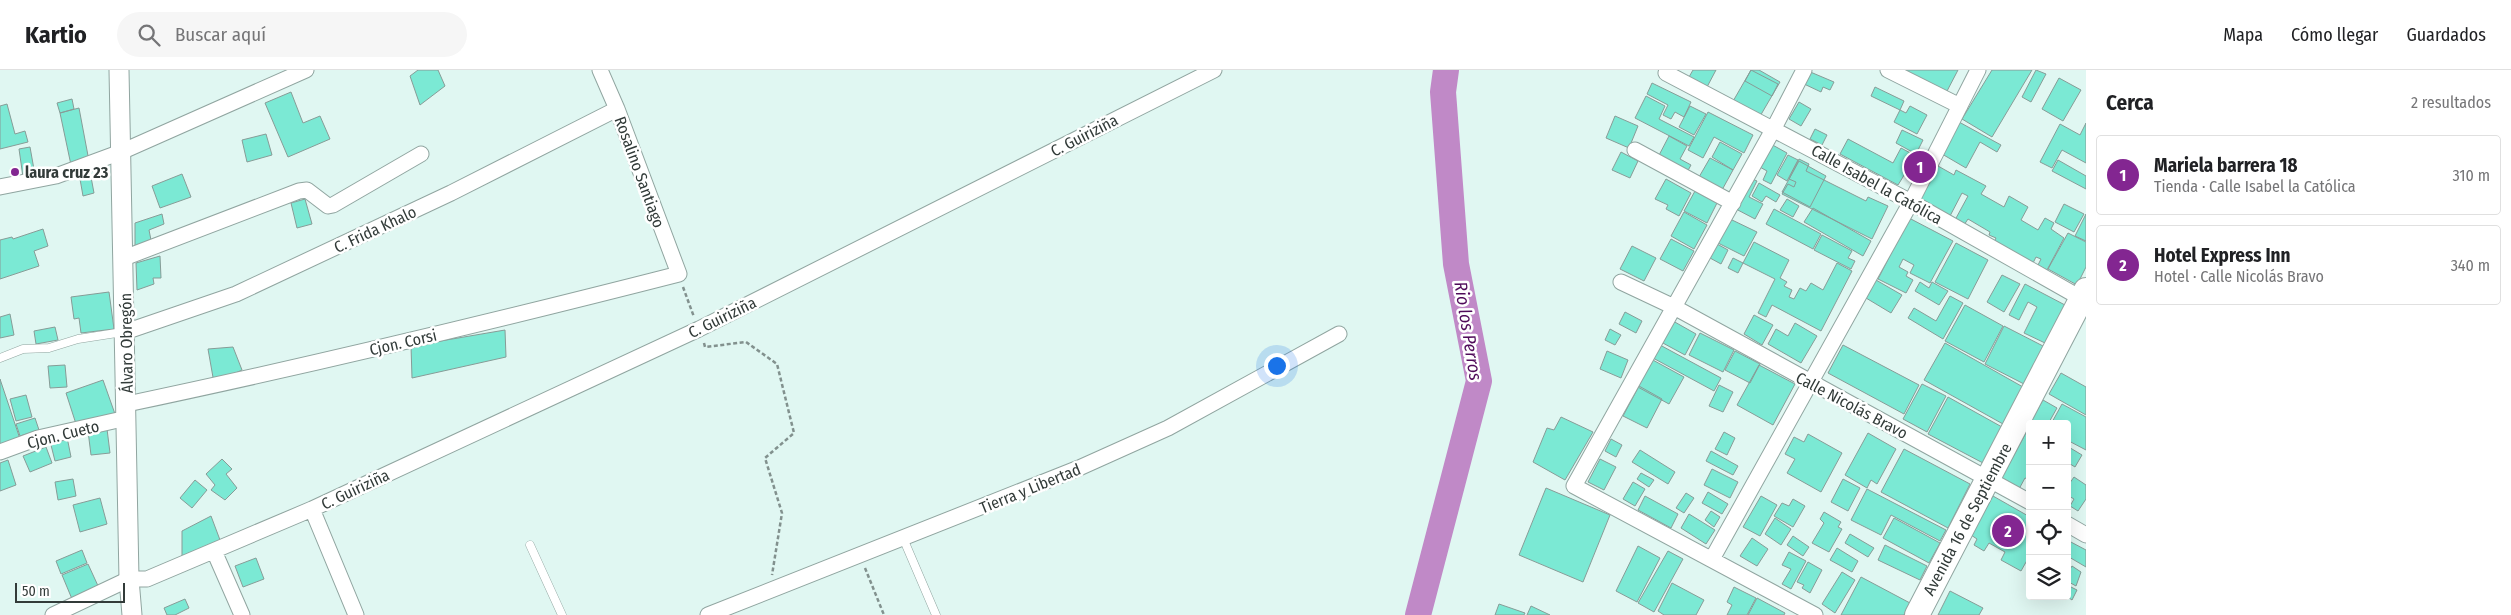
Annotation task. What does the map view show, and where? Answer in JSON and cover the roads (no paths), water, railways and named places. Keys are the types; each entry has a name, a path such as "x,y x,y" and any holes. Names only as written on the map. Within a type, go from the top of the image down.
{"main road":[{"name":"Avenida 16 de Septiembre","path":"1917,615 2084,297"}],"street":[{"name":"Álvaro Obregón","path":"119,70 129,579 132,615"},
{"path":"0,187 56,176 121,152 306,70"},
{"name":"Rosalino Santiago","path":"600,70 617,110 678,274"},
{"name":"C. Guiriziña","path":"53,615 129,579 147,579 312,509 699,329 1214,70"},
{"path":"1804,70 1774,128 1574,486 1815,615"},
{"path":"1888,70 1960,106"},
{"path":"1712,559 1911,202 1978,70"},
{"name":"Calle Isabel la Católica","path":"1666,73 1774,128 2084,297"},
{"name":"C. Frida Khalo","path":"125,332 236,294 451,193 617,110"},
{"path":"1635,150 1732,203"},
{"path":"124,258 299,191 307,190 328,206 333,205 421,154"},
{"name":"Cjon. Corsi","path":"127,411 255,377 496,321 678,274"},
{"name":"Calle Nicolás Bravo","path":"1620,282 1674,307 1811,383 1990,478 2026,500"},
{"name":"Tierra y Libertad","path":"708,615 1079,468 1168,428 1339,334"},
{"name":"Cjon. Cueto","path":"0,452 38,438 127,411"},
{"path":"312,509 356,615"},
{"path":"2071,526 2086,535"},
{"path":"218,549 242,615"}],"lane":[{"path":"0,358 22,350 49,348 78,339 125,332"},
{"path":"903,538 936,615"},
{"path":"530,545 562,615"}],"waterway":[{"name":"Rio los Perros","path":"1418,615 1479,381 1456,264 1443,92 1446,70"}],"place":[{"name":"Mariela barrera 18","path":"1920,167"},
{"name":"laura cruz 23","path":"15,172"},
{"name":"Hotel Express Inn","path":"2008,531"}]}
